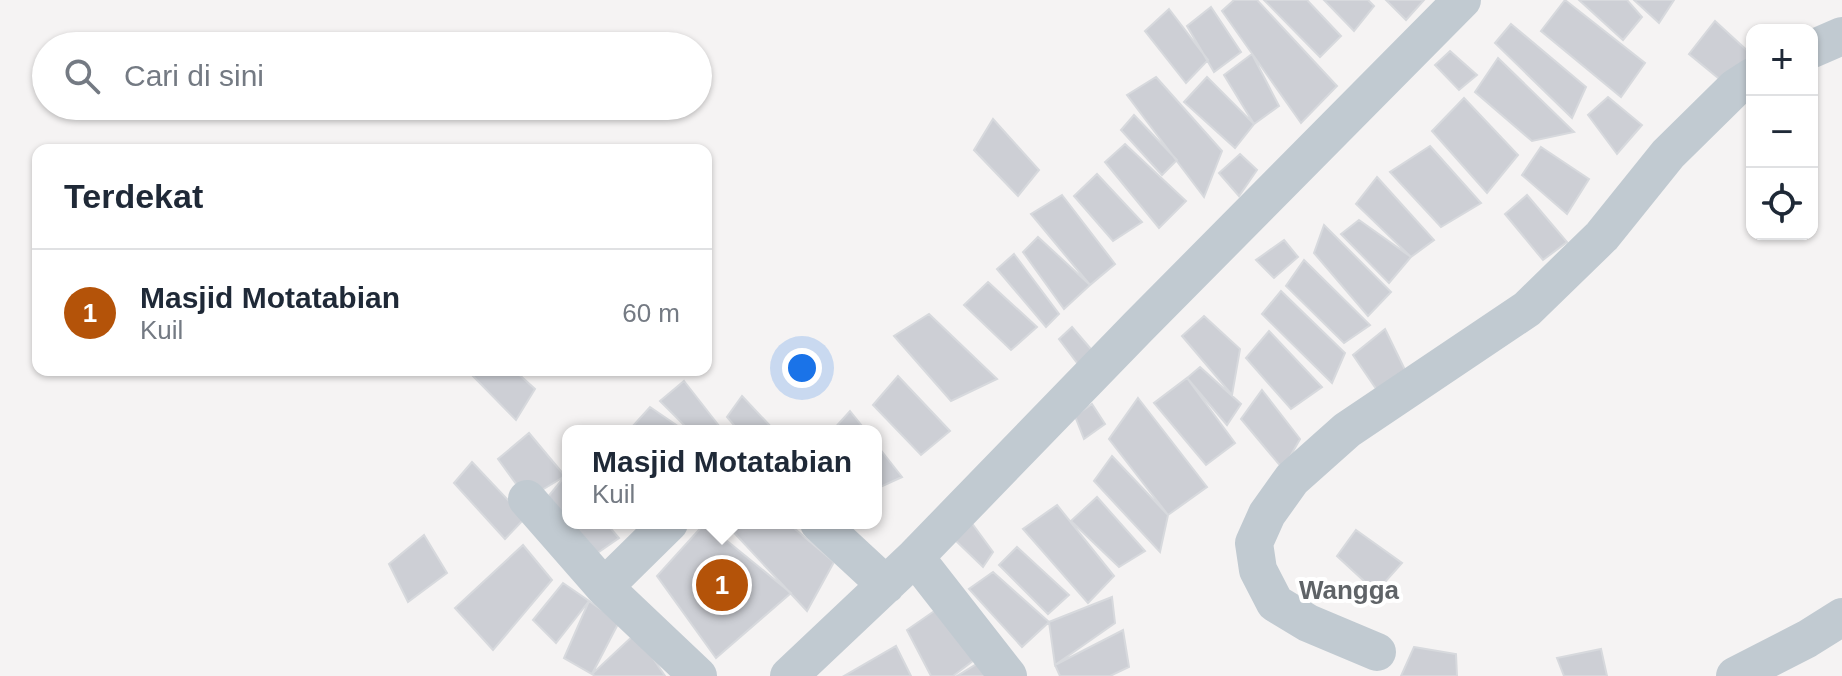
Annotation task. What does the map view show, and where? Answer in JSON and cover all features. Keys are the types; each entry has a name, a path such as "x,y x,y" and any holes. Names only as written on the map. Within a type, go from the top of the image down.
{"street":[{"path":"789,676 915,557 1462,0"},
{"path":"1818,46 1842,36"},
{"path":"1377,652 1308,623 1275,603 1258,570 1254,543 1267,514 1292,479 1347,430 1527,309 1602,236 1668,154 1746,81"},
{"path":"527,499 604,587 698,676"},
{"path":"604,587 663,529"},
{"path":"825,529 886,585"},
{"path":"915,557 1008,676"},
{"path":"1735,676 1842,617"}],"building":[{"path":"1234,0 1257,0 1337,86 1301,123 1222,11"},
{"path":"1264,0 1307,0 1341,36 1320,57"},
{"path":"1324,0 1368,0 1374,6 1354,31"},
{"path":"1386,0 1424,0 1406,20"},
{"path":"1565,0 1645,63 1621,97 1541,31"},
{"path":"1579,0 1627,0 1642,17 1623,40"},
{"path":"1634,0 1674,0 1659,23"},
{"path":"1211,7 1241,52 1214,72 1187,26"},
{"path":"1169,9 1208,60 1186,83 1145,31"},
{"path":"1715,21 1746,49 1746,65 1723,82 1689,54"},
{"path":"1511,24 1586,87 1572,118 1495,43"},
{"path":"1450,51 1477,75 1459,90 1435,65"},
{"path":"1252,54 1279,106 1254,124 1224,75"},
{"path":"1498,58 1574,132 1532,141 1475,92"},
{"path":"1156,77 1222,151 1204,197 1127,95"},
{"path":"1207,77 1254,124 1235,148 1184,102"},
{"path":"1608,97 1642,125 1617,154 1588,115"},
{"path":"1464,98 1518,155 1487,193 1432,131"},
{"path":"1134,115 1177,160 1162,175 1121,130"},
{"path":"993,119 1039,170 1018,196 974,150"},
{"path":"1125,144 1186,201 1159,228 1105,162"},
{"path":"1430,146 1481,203 1441,227 1390,172"},
{"path":"1541,147 1589,179 1567,214 1522,175"},
{"path":"1240,154 1257,170 1239,196 1219,173"},
{"path":"1097,174 1142,222 1113,241 1074,196"},
{"path":"1377,177 1434,240 1411,257 1356,204"},
{"path":"1062,195 1115,264 1090,285 1031,214"},
{"path":"1527,195 1567,242 1543,260 1505,214"},
{"path":"1359,220 1411,257 1389,283 1341,234"},
{"path":"1324,225 1391,292 1368,316 1314,253"},
{"path":"1038,237 1090,285 1064,309 1023,252"},
{"path":"1284,240 1298,257 1274,278 1256,260"},
{"path":"1014,254 1059,314 1046,327 997,269"},
{"path":"1304,260 1370,325 1344,343 1286,286"},
{"path":"988,282 1037,327 1011,350 964,305"},
{"path":"1281,291 1345,353 1332,383 1262,314"},
{"path":"929,314 997,379 951,401 894,336"},
{"path":"1204,316 1240,349 1232,395 1182,336"},
{"path":"1072,327 1096,355 1081,368 1059,339"},
{"path":"1385,329 1407,374 1379,393 1353,355"},
{"path":"1269,331 1322,387 1291,409 1246,358"},
{"path":"1200,367 1241,404 1227,425 1187,378"},
{"path":"473,376 521,376 535,389 516,420"},
{"path":"898,376 950,431 921,455 873,405"},
{"path":"1187,378 1235,443 1206,465 1154,403"},
{"path":"684,381 718,425 684,425 660,401"},
{"path":"1262,390 1300,439 1283,469 1241,419"},
{"path":"742,396 769,425 734,425 727,417"},
{"path":"1138,398 1207,487 1168,515 1109,439"},
{"path":"1092,404 1105,424 1084,439 1075,416"},
{"path":"650,407 676,425 634,425"},
{"path":"850,411 861,425 837,425"},
{"path":"529,433 562,472 562,478 527,499 498,459"},
{"path":"882,452 902,477 882,486"},
{"path":"1112,456 1168,515 1160,552 1094,481"},
{"path":"472,462 525,518 505,539 454,483"},
{"path":"562,480 562,515 547,498"},
{"path":"1097,497 1145,551 1119,567 1071,521"},
{"path":"1057,505 1114,576 1088,603 1023,529"},
{"path":"971,522 993,552 983,567 955,540"},
{"path":"574,529 611,529 619,538 596,554"},
{"path":"700,529 712,529 791,593 716,658 657,576"},
{"path":"731,529 795,529 834,562 807,611"},
{"path":"1356,530 1402,563 1376,592 1337,556"},
{"path":"424,535 447,573 408,602 389,564"},
{"path":"523,545 552,580 493,650 455,608"},
{"path":"1017,547 1069,595 1048,614 999,565"},
{"path":"993,572 1049,622 1022,647 969,589"},
{"path":"563,583 589,601 556,643 533,620"},
{"path":"1112,597 1115,623 1055,665 1049,622"},
{"path":"589,601 619,622 592,674 564,658"},
{"path":"940,607 978,657 953,676 931,676 907,630"},
{"path":"1123,630 1129,667 1110,676 1060,676 1055,665"},
{"path":"636,633 665,676 592,674"},
{"path":"896,646 911,676 844,676"},
{"path":"1414,647 1456,654 1457,676 1401,676"},
{"path":"1601,649 1607,676 1564,676 1557,658"},
{"path":"980,662 987,676 957,676"}],"place":[{"name":"Masjid Motatabian","path":"722,585"}],"district":[{"name":"Wangga","path":"1349,590"}]}
